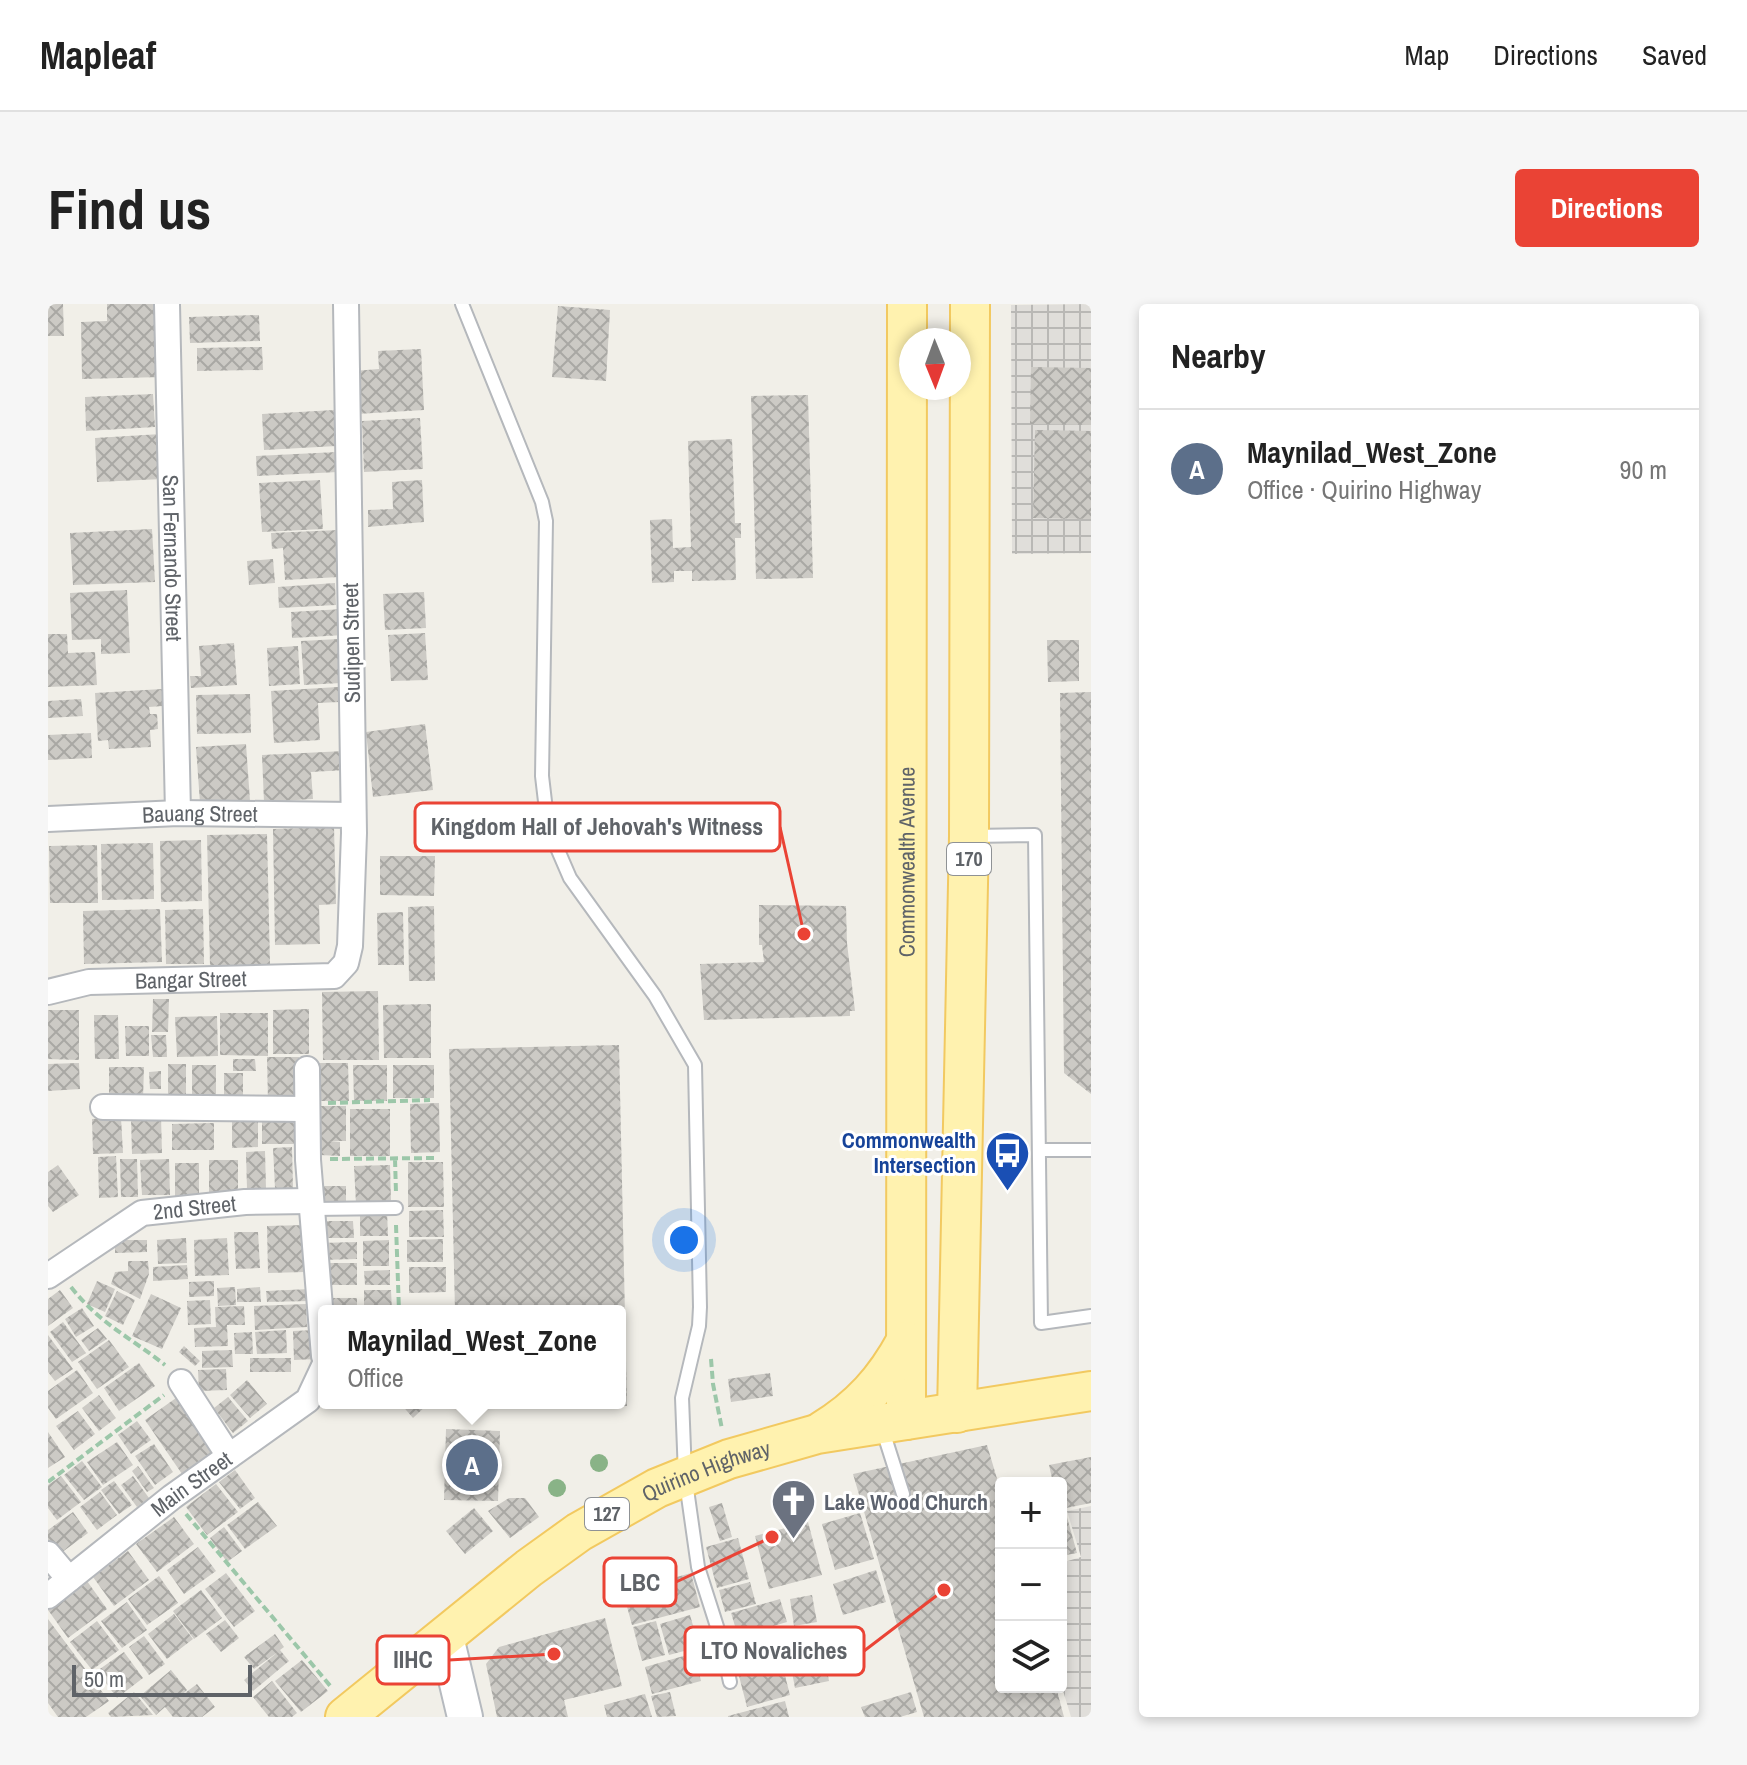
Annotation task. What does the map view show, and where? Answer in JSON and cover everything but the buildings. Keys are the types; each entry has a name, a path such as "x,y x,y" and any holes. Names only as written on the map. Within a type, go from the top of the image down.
{"main road":[{"name":"Commonwealth Avenue","path":"894,1422 906,1341 907,304"},
{"name":"170","path":"957,1413 969,836 970,304"},
{"path":"817,1434 839,1421 869,1395 906,1341"},
{"name":"Quirino Highway","path":"337,1700 446,1637 529,1568 579,1532 618,1508 685,1475 817,1434 1091,1391"},
{"path":"446,1637 465,1717"}],"street":[{"name":"San Fernando Street","path":"167,304 178,813"},
{"name":"Sudipen Street","path":"334,976 346,963 350,946 353,815 346,304"},
{"name":"Bauang Street","path":"48,819 178,813 353,815"},
{"name":"Bangar Street","path":"48,992 89,982 334,976"},
{"path":"307,1069 308,1160 320,1305"},
{"path":"103,1107 307,1106"},
{"name":"2nd Street","path":"53,1272 142,1213 245,1202 312,1205"},
{"name":"Main Street","path":"48,1596 172,1497 308,1400 318,1379"},
{"path":"181,1382 229,1456"},
{"path":"48,1554 69,1579"}],"lane":[{"path":"462,304 538,493 546,521 542,776 548,827 570,878 655,996 695,1065 699,1326 682,1398 685,1475 698,1567 720,1636 730,1682"},
{"path":"969,836 1035,835 1041,1323 1091,1316"},
{"path":"1039,1150 1091,1150"},
{"path":"312,1205 396,1208"},
{"path":"894,1422 903,1494"}],"path":[{"path":"307,1106 430,1100"},
{"path":"308,1160 436,1158"},
{"path":"395,1159 399,1305"},
{"path":"48,1482 181,1382 172,1371 89,1309 53,1272"},
{"path":"699,1326 711,1339 713,1384 720,1425"},
{"path":"172,1497 337,1700"}],"shaded area":[{"path":"1091,304 1091,553 1012,554 1011,305"},
{"path":"1091,1506 1091,1717 1071,1717 1064,1693 1067,1693 1067,1561 1081,1557 1067,1511"}],"place":[{"name":"Kingdom Hall of Jehovah's Witness","path":"804,934"},
{"name":"Commonwealth Intersection","path":"1007,1192"},
{"name":"Maynilad_West_Zone","path":"472,1465"},
{"name":"LBC","path":"772,1537"},
{"name":"Lake Wood Church","path":"793,1541"},
{"name":"LTO Novaliches","path":"944,1590"},
{"name":"IIHC","path":"554,1654"}]}
